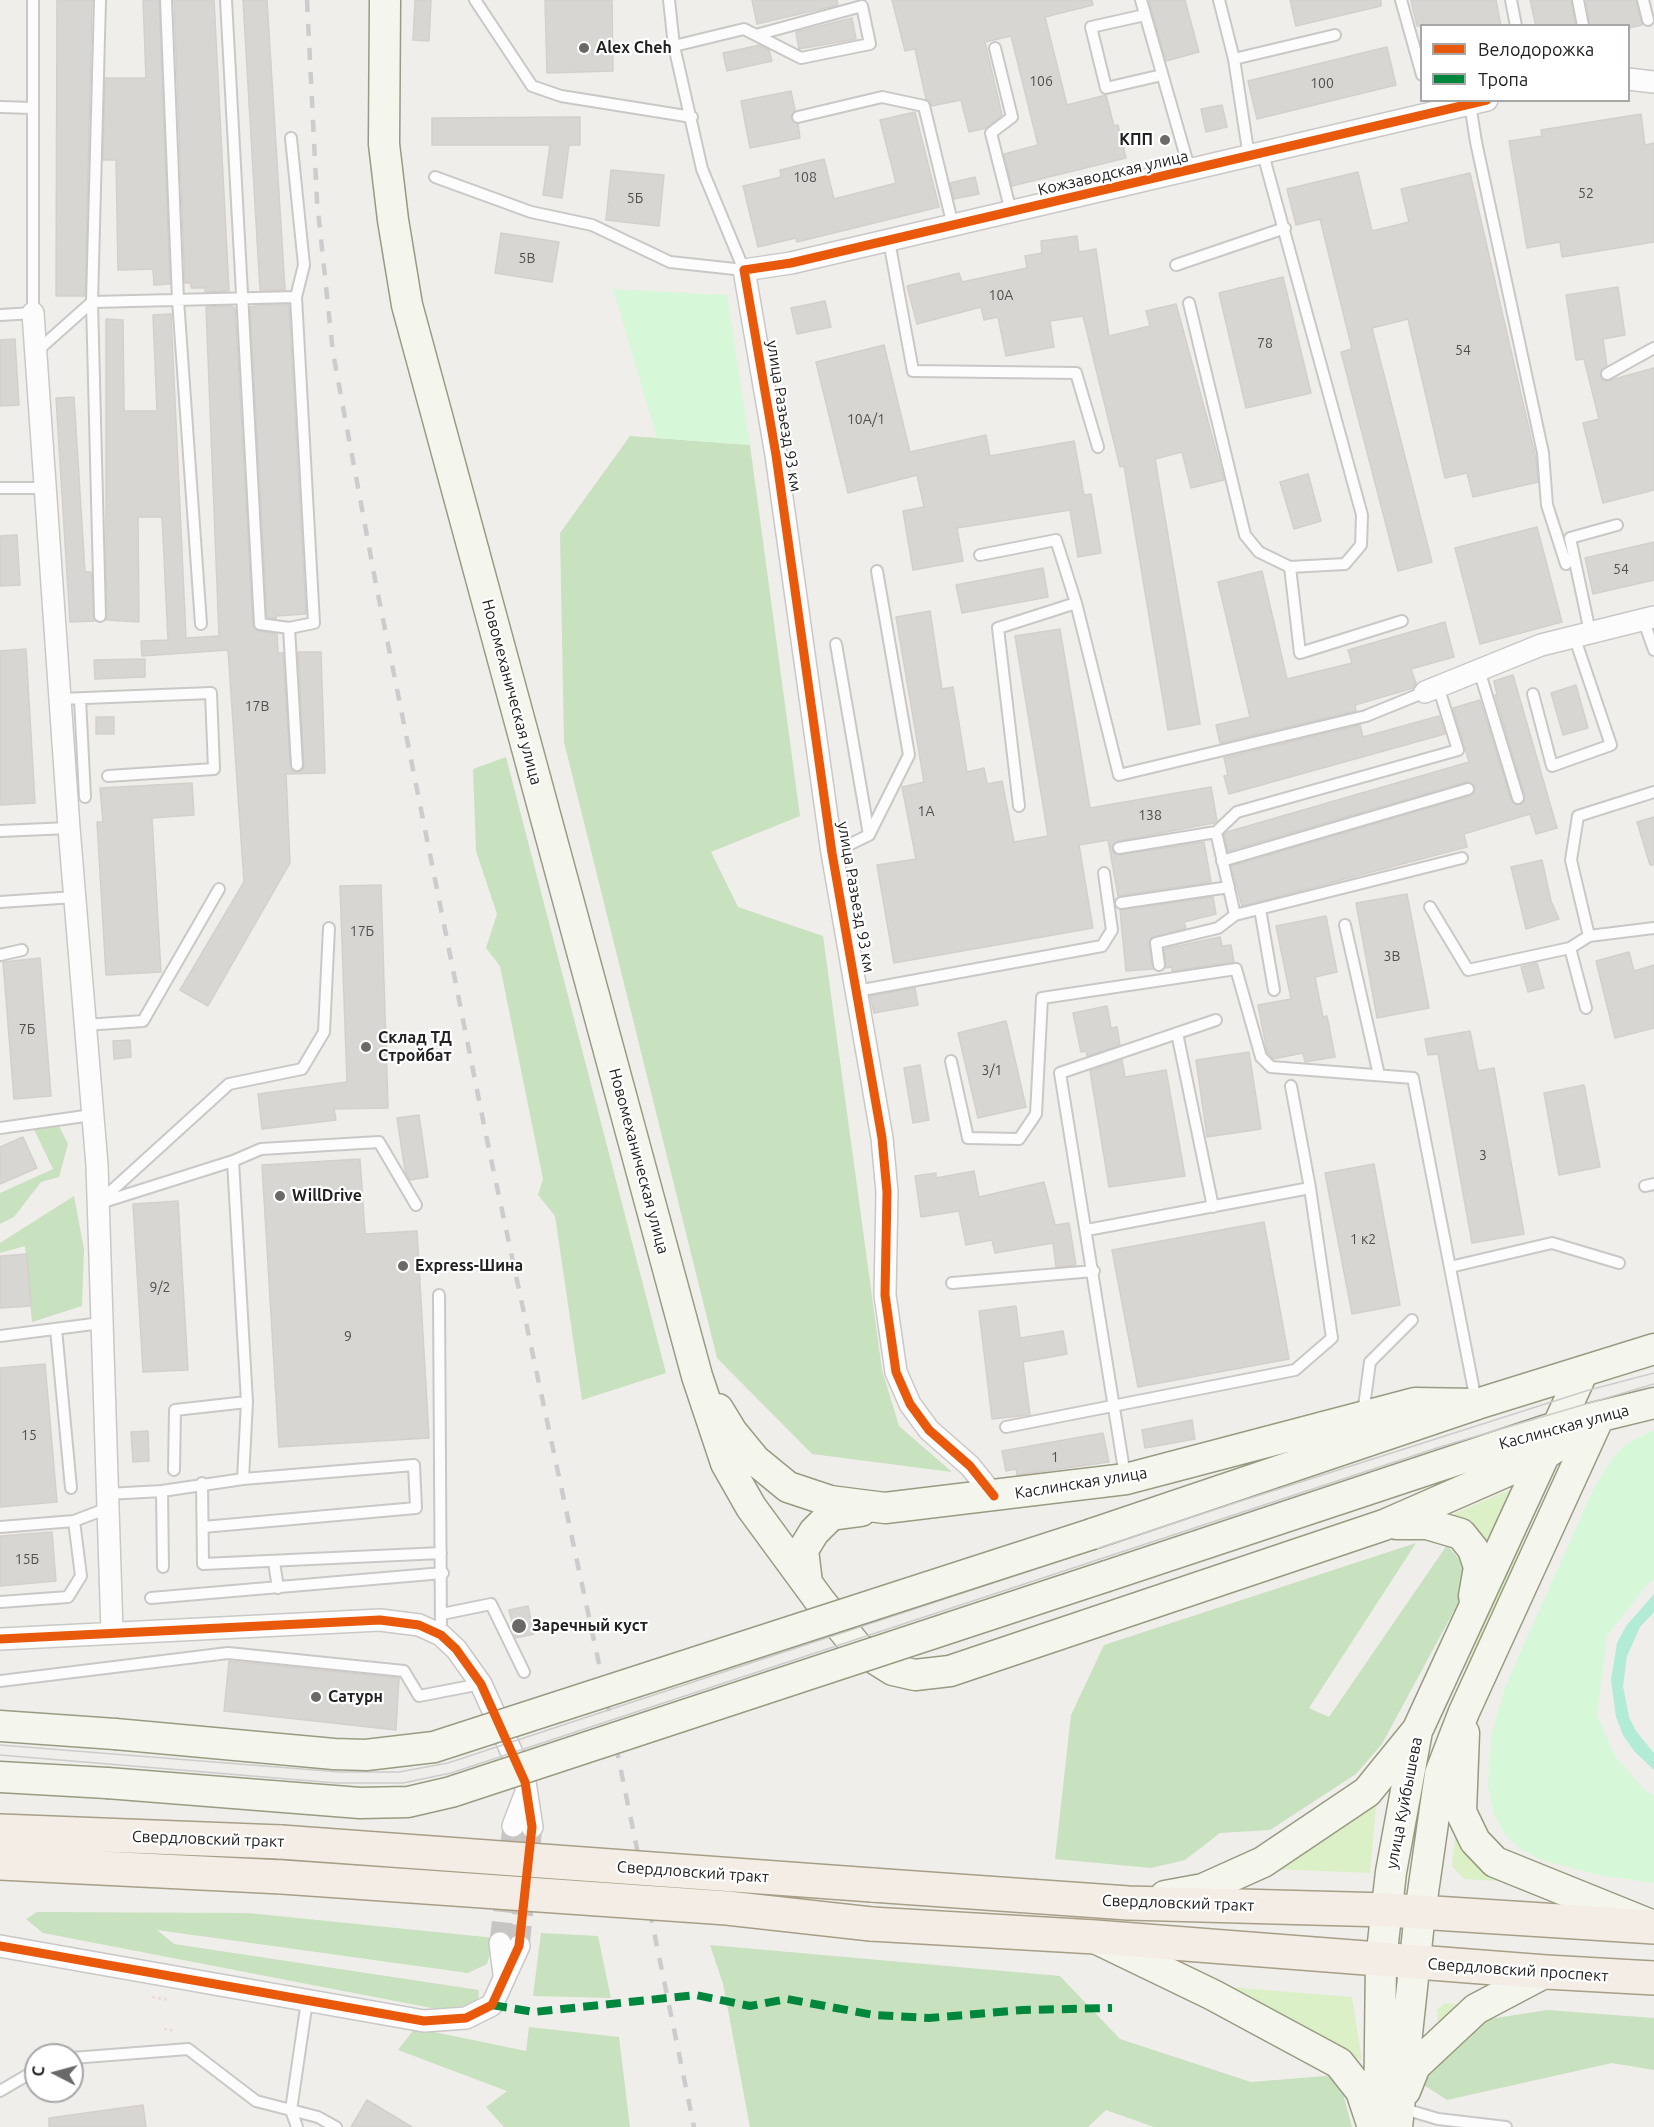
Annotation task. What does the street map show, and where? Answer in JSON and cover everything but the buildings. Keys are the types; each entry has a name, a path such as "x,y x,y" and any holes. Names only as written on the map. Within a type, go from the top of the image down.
{"main road":[{"name":"Новомеханическая улица","path":"385,0 384,144 393,220 407,305 697,1376"},
{"path":"0,1726 334,1754 375,1754 434,1747 1092,1534 1477,1404 1644,1352"},
{"path":"697,1376 726,1463 751,1507 858,1648 893,1670 915,1675 950,1671 1179,1596 1384,1525 1544,1455 1599,1417 1583,1371"},
{"name":"улица Куйбышева","path":"1391,2120 1381,1960 1391,1872 1417,1731 1471,1620 1583,1371"},
{"name":"Каслинская улица","path":"697,1376 732,1432 755,1460 788,1487 830,1501 885,1508 994,1497 1126,1479 1415,1403 1477,1404"},
{"name":"Каслинская улица","path":"0,1777 360,1803 408,1802 451,1792 1557,1427 1654,1403"},
{"name":"улица Куйбышева","path":"1391,2120 1416,1963 1420,1913 1440,1774 1464,1712 1599,1417"},
{"path":"807,1583 803,1550 814,1532 831,1515 885,1508"},
{"path":"1384,1525 1427,1524 1461,1534 1473,1549 1479,1567 1471,1620"},
{"path":"1464,1712 1461,1812 1475,1841 1495,1862 1654,1927"},
{"path":"1128,1903 1203,1889 1263,1862 1367,1792 1417,1731"},
{"name":"Свердловский тракт","path":"0,1831 281,1842 1128,1903 1387,1910"},
{"name":"Свердловский тракт","path":"0,1863 282,1877 727,1908 871,1924 1095,1937 1381,1960"},
{"path":"1387,1910 1654,1927"},
{"path":"1095,1937 1213,1995 1340,2063 1361,2091 1373,2127"},
{"name":"Свердловский проспект","path":"1381,1960 1650,1979"},
{"path":"1391,2120 1415,2066 1476,2009 1546,1972"}],"street":[{"path":"1630,79 1654,82"},
{"name":"Кожзаводская улица","path":"744,270 791,263 1256,156 1431,108 1479,102"},
{"name":"улица Разъезд 93 км","path":"744,270 776,455 832,853 882,1138 887,1192 885,1295 896,1372 910,1404 929,1430 970,1466 994,1497"},
{"path":"33,313 44,488 70,699 69,828 98,1204 112,1632"},
{"path":"1432,689 1541,645 1648,618"},
{"path":"0,1639 380,1620 419,1625 441,1635 456,1649 481,1684 510,1746 527,1792 523,1826"},
{"path":"0,1946 424,2021 466,2018 492,2005 504,1974 509,1945"}],"lane":[{"path":"0,315 33,313 33,0"},
{"path":"100,0 92,302 100,616"},
{"path":"166,0 178,300 201,624"},
{"path":"226,0 260,624 289,628 314,623 296,297 304,265 291,138"},
{"path":"475,0 532,86 561,96 692,117"},
{"path":"435,177 531,212 592,225 670,262 744,270 702,169 674,46 669,0"},
{"path":"1141,0 1191,171"},
{"path":"1189,303 1245,535 1259,552 1290,567 1345,564 1361,545 1362,514 1284,228 1256,156 1219,0"},
{"path":"1401,0 1420,68"},
{"path":"1511,0 1516,24"},
{"path":"1578,0 1583,24"},
{"path":"1643,0 1648,20"},
{"path":"674,46 744,29 801,58 870,44 862,6 756,35"},
{"path":"1145,15 1091,27 1106,88 1162,75"},
{"path":"1234,59 1335,35"},
{"path":"994,48 1012,117 991,132 1011,212"},
{"path":"798,117 882,97 924,106 953,226"},
{"path":"1479,102 1476,142 1543,453 1547,505 1566,564"},
{"path":"0,107 33,108"},
{"path":"1176,265 1284,228"},
{"path":"889,241 913,371 1076,373 1098,447"},
{"path":"34,353 92,302 296,297"},
{"path":"1607,374 1654,348"},
{"path":"0,488 44,488"},
{"path":"1533,694 1552,766 1611,745 1582,634 1570,538 1617,525"},
{"path":"980,555 1056,540 1076,603 1119,775 1366,716 1432,689 1458,750 1237,813 1216,832 1119,848"},
{"path":"1290,567 1300,653 1402,621"},
{"path":"832,853 869,836 909,755 877,571"},
{"path":"1019,806 998,628 1076,603"},
{"path":"1648,618 1654,650"},
{"path":"289,628 297,765"},
{"path":"836,644 869,836"},
{"path":"1479,670 1518,798"},
{"path":"85,797 70,699 211,693 214,769 108,776"},
{"path":"1222,861 1467,789"},
{"path":"1589,936 1571,860 1578,816 1654,792"},
{"path":"0,831 69,828"},
{"path":"1216,832 1235,915"},
{"path":"1159,965 1156,942 1218,928 1235,915 1462,858"},
{"path":"856,991 1102,946 1112,930 1104,873"},
{"path":"1121,903 1229,887"},
{"path":"85,1025 142,1020 219,889"},
{"path":"0,902 75,897"},
{"path":"1430,907 1468,970 1570,948 1589,936 1654,928"},
{"path":"1260,909 1274,990"},
{"path":"1345,925 1379,1076"},
{"path":"98,1204 229,1084 302,1069 324,1032 329,928"},
{"path":"1570,948 1586,1008"},
{"path":"0,955 22,950"},
{"path":"951,1061 968,1138 1019,1139 1036,1114 1042,998 1236,969 1261,1057 1271,1068 1413,1078 1477,1404"},
{"path":"1126,1479 1094,1271 1060,1074 1216,1020"},
{"path":"1177,1033 1212,1207"},
{"path":"1006,1427 1295,1370 1332,1338 1310,1188 1291,1086"},
{"path":"0,1128 92,1115"},
{"path":"98,1204 233,1161 261,1149 379,1142 416,1205"},
{"path":"233,1161 247,1402 243,1479"},
{"path":"1087,1230 1310,1188"},
{"path":"1450,1267 1552,1243 1619,1263"},
{"path":"952,1283 1094,1271"},
{"path":"439,1295 441,1635"},
{"path":"1363,1417 1370,1362 1412,1320"},
{"path":"0,1336 101,1323"},
{"path":"56,1329 71,1488"},
{"path":"174,1470 175,1410 247,1402"},
{"path":"0,1527 74,1521 107,1501 202,1483 414,1465 416,1508 203,1527"},
{"path":"202,1483 203,1564 441,1553"},
{"path":"162,1491 163,1567"},
{"path":"0,1602 68,1597 81,1576 74,1521"},
{"path":"274,1562 278,1588"},
{"path":"151,1599 442,1573"},
{"path":"442,1614 491,1604 524,1672"},
{"path":"0,1680 228,1653 404,1671 419,1696 481,1684"},
{"path":"297,2127 291,2110 307,2001"},
{"path":"84,2057 188,2049 256,2102 318,2117 336,2127"},
{"path":"0,2091 24,2077"},
{"path":"1391,2120 1438,2119 1506,2127"}],"path":[{"path":"152,1997 170,2000"},
{"path":"164,2029 175,2031"}],"green space":[{"path":"613,289 727,295 750,445 657,438"},
{"path":"630,436 750,445 800,816 711,852 738,907 823,936 882,1370 899,1426 952,1472 812,1454 717,1358 564,742 560,533"},
{"path":"506,757 666,1373 582,1400 555,1216 538,1195 543,1179 500,966 486,948 497,914 476,851 473,769"},
{"path":"30,1121 59,1126 68,1144 59,1177 41,1182 14,1217 0,1224 0,1193 53,1169"},
{"path":"74,1196 84,1249 82,1306 32,1322 25,1246 0,1253 0,1243"},
{"path":"1654,1430 1654,1579 1607,1636 1597,1715 1615,1756 1642,1787 1654,1796 1654,1883 1603,1876 1541,1860 1520,1849 1505,1835 1494,1814 1488,1787 1491,1736 1505,1687 1593,1490 1613,1457 1626,1444"},
{"path":"1548,1468 1552,1469 1438,1754 1414,1877 1410,1876 1416,1808 1424,1769"},
{"path":"1516,1487 1486,1557 1444,1518"},
{"path":"1416,1543 1309,1708 1329,1717 1447,1545 1460,1560 1464,1578 1463,1594 1382,1744 1356,1774 1270,1830 1220,1833 1185,1860 1151,1868 1055,1859 1071,1715 1104,1645"},
{"path":"1654,1594 1654,1612 1640,1627 1627,1656 1623,1686 1629,1717 1636,1731 1654,1753 1654,1770 1634,1751 1623,1735 1616,1717 1611,1680 1617,1643 1626,1626"},
{"path":"1377,1797 1370,1873 1271,1869"},
{"path":"1457,1819 1516,1882 1464,1879 1452,1866"},
{"path":"37,1912 248,1913 495,1938 487,1964 468,1973 157,1930 174,1944 479,1990 478,2003 442,2010 43,1933 26,1919"},
{"path":"541,1933 598,1936 611,1998 533,1996"},
{"path":"710,1945 1060,1976 1120,2039 1251,2082 1338,2075 1352,2127 1154,2127 1106,2110 1088,2127 750,2127 723,1984"},
{"path":"1228,1987 1352,1997 1362,2061"},
{"path":"1445,2003 1471,2005 1438,2030 1437,2010"},
{"path":"1547,2010 1654,2018 1654,2070 1612,2063 1447,2100 1416,2080 1483,2020"},
{"path":"529,2027 619,2037 630,2127 504,2127 486,2107 507,2091 398,2050 415,2028 526,2051"}],"tunnel":[{"path":"500,1943 513,1826"},
{"path":"519,1946 532,1827"}],"tram line":[{"path":"0,1745 340,1772 399,1772 448,1763 1238,1502 1589,1390 1654,1373"},
{"path":"0,1755 336,1783 403,1783 451,1773 1443,1446 1654,1384"}],"railway":[{"path":"307,0 317,201 333,353 375,579 487,1140 602,1678 694,2127"}],"marked path":[{"path":"492,2005 534,2012 696,1995 750,2006 787,1999 874,2015 929,2018 1023,2010 1112,2008"}],"cycle path":[{"path":"994,1496 970,1466 929,1430 910,1404 896,1372 885,1295 887,1192 882,1138 832,853 776,455 744,270 791,263 1478,102"},
{"path":"0,1639 380,1620 419,1625 441,1635 456,1649 481,1684 525,1782 532,1827 519,1946 492,2005 466,2018 424,2021 0,1946"}],"place":[{"name":"Alex Cheh","path":"584,48"},
{"name":"КПП","path":"1165,140"},
{"name":"Склад ТД Стройбат","path":"366,1047"},
{"name":"WillDrive","path":"280,1196"},
{"name":"Express-Шина","path":"403,1266"},
{"name":"Заречный куст","path":"519,1626"},
{"name":"Сатурн","path":"316,1697"}]}
